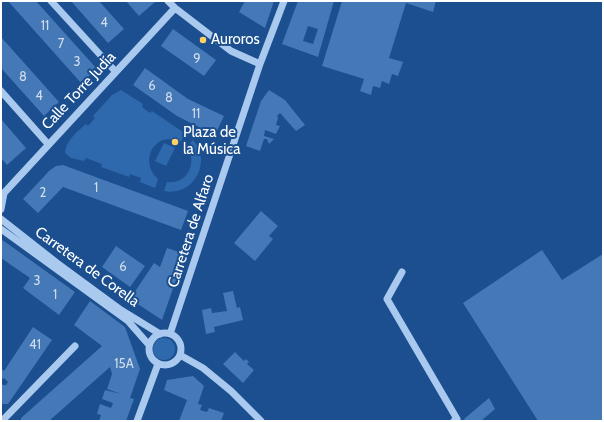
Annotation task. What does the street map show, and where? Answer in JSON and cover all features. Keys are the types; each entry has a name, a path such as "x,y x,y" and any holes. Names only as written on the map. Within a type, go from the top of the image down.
{"street":[{"path":"51,1 115,72"},
{"path":"168,1 231,51 260,64"},
{"name":"Carretera de Alfaro","path":"170,334 260,64 284,1"},
{"name":"Calle Torre Judía","path":"1,209 2,193 175,8"},
{"path":"1,91 48,144"},
{"name":"Carretera de Corella","path":"1,219 57,263 121,310 160,334"},
{"name":"Carretera de Corella","path":"1,229 121,316 135,328 149,345"},
{"path":"402,272 387,298 456,420"},
{"path":"160,334 170,334 178,340 181,349 180,356 173,364 166,366 158,364 151,358 149,345 160,334"},
{"path":"2,421 76,346"},
{"path":"180,356 204,368 260,421"},
{"path":"137,421 158,364"}],"shaded area":[{"path":"121,90 143,104 142,107 150,113 152,111 186,134 180,142 171,139 163,140 152,149 149,164 152,172 158,179 155,188 140,182 141,178 130,174 129,177 101,167 102,164 86,158 84,161 71,158 65,153 67,144 72,137 86,124 88,126 95,118 93,116 112,95"},
{"path":"193,140 199,149 201,158 197,176 184,189 164,191 167,182 180,180 189,172 191,160 187,147"},
{"path":"164,143 175,148 166,166 155,161"},
{"path":"164,338 172,341 175,349 172,357 164,360 156,357 153,349 156,341"}],"building":[{"path":"8,1 36,1 97,69 81,83"},
{"path":"71,1 99,1 124,29 108,43"},
{"path":"126,1 154,1 155,2 139,16"},
{"path":"245,1 274,1 265,28 239,12"},
{"path":"298,1 334,1 318,57 282,44","holes":["308,26 318,29 313,44 303,41"]},
{"path":"342,1 436,1 433,12 406,3 389,58 403,62 398,76 392,74 389,84 382,81 380,88 373,86 371,95 360,91 364,79 322,66"},
{"path":"173,29 216,60 204,76 161,46"},
{"path":"1,37 59,102 44,116 1,68"},
{"path":"145,68 188,99 224,116 215,135 177,116 133,85"},
{"path":"269,90 285,100 305,125 296,131 280,113 277,116 278,118 276,125 280,126 276,134 265,130 264,136 274,139 269,144 267,139 264,139 260,151 246,146 261,101"},
{"path":"1,119 26,148 7,165 1,158"},
{"path":"63,165 188,211 181,230 63,187 38,213 23,199 49,171 56,166"},
{"path":"261,211 278,226 269,236 273,239 255,261 234,243"},
{"path":"1,239 75,292 59,315 23,288 30,278 1,258"},
{"path":"116,246 145,266 130,287 102,267"},
{"path":"167,248 185,254 162,320 130,299 154,263 160,267"},
{"path":"542,250 562,280 603,254 603,421 538,421 463,303"},
{"path":"233,291 237,308 240,307 243,320 214,327 215,332 206,334 202,310 211,308 212,313 227,311 223,293"},
{"path":"90,301 125,327 140,369 130,398 134,399 126,421 99,421 101,415 97,414 100,404 111,408 113,403 102,399 105,390 121,394 107,389 112,374 110,367 49,421 21,421 21,418 102,346 74,325"},
{"path":"33,327 52,340 8,404 3,404 1,402 1,383 6,385 8,382 4,378 1,380 1,368 4,371"},
{"path":"235,352 244,361 246,359 249,362 247,364 254,370 243,383 223,364"},
{"path":"193,376 204,386 198,404 202,405 200,410 207,412 209,408 224,413 221,421 179,421 187,400 164,390 167,380"},
{"path":"489,398 495,409 481,421 466,421 464,419"}],"place":[{"name":"Auroros","path":"203,40"},
{"name":"Plaza de la Música","path":"175,142"}]}
